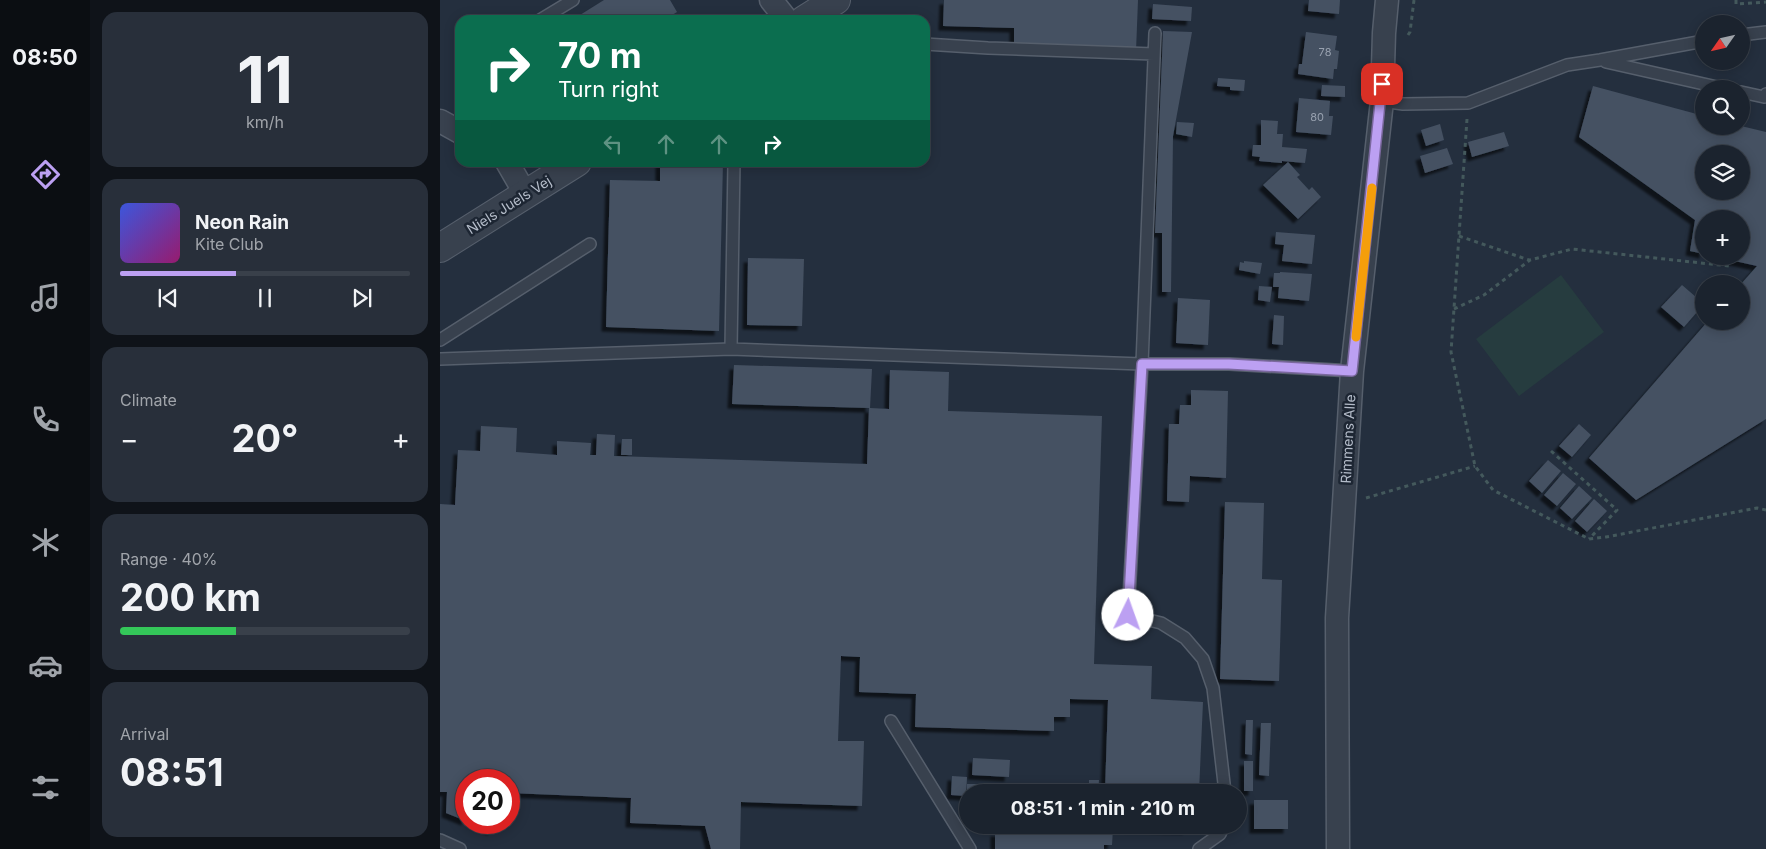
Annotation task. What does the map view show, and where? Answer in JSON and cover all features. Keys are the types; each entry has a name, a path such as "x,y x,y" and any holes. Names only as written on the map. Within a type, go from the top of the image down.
{"street":[{"path":"772,0 783,15"},
{"path":"812,15 836,0"},
{"name":"Rimmens Alle","path":"1338,849 1337,618 1352,371 1382,102 1387,0"},
{"path":"440,121 455,129"},
{"path":"510,167 526,195"},
{"name":"Niels Juels Vej","path":"440,248 569,167"}],"lane":[{"path":"548,15 573,0"},
{"path":"1750,34 1766,32"},
{"path":"1155,33 1142,364 1128,615 1161,623 1185,638 1203,659 1214,688 1224,784"},
{"path":"1382,102 1403,104 1468,103 1567,64 1695,43"},
{"path":"930,44 1154,54"},
{"path":"1600,60 1695,82"},
{"path":"1750,94 1764,97 1766,94"},
{"path":"731,349 734,167"},
{"path":"440,340 590,244"},
{"path":"440,359 731,349 1142,364 1229,364 1352,371"},
{"path":"891,721 970,849"},
{"path":"1205,848 1220,834"},
{"path":"440,840 460,849"}],"path":[{"path":"1736,0 1736,4 1766,2"},
{"path":"1468,103 1451,352 1475,466 1493,490 1589,539 1757,508 1766,510"},
{"path":"1459,236 1530,260"},
{"path":"1454,309 1484,295 1530,260 1572,249 1729,266"},
{"path":"1551,451 1617,510 1589,539"},
{"path":"1344,504 1475,466"}],"green space":[{"path":"1561,275 1604,332 1519,396 1476,339"}],"building":[{"path":"604,0 670,0 677,12 672,15 580,15"},
{"path":"944,0 1138,0 1136,51 1014,48 1014,28 943,26"},
{"path":"1309,0 1340,0 1339,14 1308,11"},
{"path":"1153,4 1192,7 1191,21 1152,19"},
{"path":"1163,31 1192,32 1173,136 1171,292 1162,292 1162,233 1155,233"},
{"path":"1306,32 1337,36 1335,50 1339,51 1337,69 1334,69 1333,79 1298,74 1299,64 1302,64"},
{"path":"1218,78 1245,80 1244,91 1230,90 1230,87 1217,86"},
{"path":"1322,85 1345,86 1345,97 1321,96"},
{"path":"1593,86 1695,114 1695,135 1750,135 1750,128 1766,132 1766,419 1636,500 1589,458 1700,330 1750,330 1749,275 1757,266 1750,264 1750,210 1695,210 1695,220 1579,137"},
{"path":"1299,98 1330,101 1329,116 1333,116 1331,135 1296,132"},
{"path":"1261,120 1278,121 1277,134 1283,134 1282,147 1307,149 1305,163 1259,161 1260,157 1252,156 1253,145 1261,145"},
{"path":"1177,122 1194,123 1192,137 1176,134"},
{"path":"1440,124 1444,140 1426,146 1421,130"},
{"path":"1504,132 1509,146 1472,157 1468,142"},
{"path":"1447,148 1453,164 1425,173 1420,156"},
{"path":"1288,162 1300,175 1297,177 1309,190 1312,187 1321,197 1298,219 1263,185"},
{"path":"660,167 723,167 719,331 606,327 610,180 660,181"},
{"path":"1695,220 1695,252 1690,251"},
{"path":"1276,232 1315,235 1312,264 1282,261 1284,245 1275,244"},
{"path":"748,258 804,259 802,326 747,325"},
{"path":"1244,261 1262,263 1260,274 1239,270 1240,262 1244,263"},
{"path":"1274,273 1312,274 1309,301 1278,298 1279,287 1273,287"},
{"path":"1682,285 1695,296 1695,314 1684,327 1661,307"},
{"path":"1259,286 1272,287 1270,302 1258,300"},
{"path":"1178,298 1210,300 1208,345 1176,343"},
{"path":"1274,315 1284,316 1283,345 1272,344"},
{"path":"734,365 872,369 870,408 889,409 890,370 949,372 948,411 1102,416 1094,664 1152,666 1151,699 1203,702 1199,784 1105,784 1108,700 1070,699 1070,717 1054,717 1054,731 915,727 916,694 859,692 860,657 841,656 838,741 864,741 862,806 741,802 740,849 711,849 705,826 630,823 631,798 520,793 520,769 455,769 455,817 446,813 447,792 440,792 440,504 455,505 458,450 480,451 481,426 517,428 516,452 557,455 557,441 591,443 590,455 596,455 597,434 615,435 614,456 867,464 869,408 732,404"},
{"path":"1191,390 1228,391 1226,478 1190,476 1189,502 1167,501 1169,424 1179,424 1180,405 1191,405"},
{"path":"1579,424 1591,435 1572,457 1559,446"},
{"path":"622,439 632,439 632,455 621,455"},
{"path":"1548,460 1561,471 1542,493 1529,481"},
{"path":"1563,473 1576,484 1557,506 1544,495"},
{"path":"1579,486 1592,498 1572,519 1560,508"},
{"path":"1594,499 1607,511 1587,532 1575,521"},
{"path":"1225,502 1264,503 1262,579 1282,580 1279,681 1220,679"},
{"path":"1246,720 1253,720 1252,755 1245,754"},
{"path":"1261,723 1271,723 1269,776 1259,775"},
{"path":"973,758 1010,760 1009,777 972,775"},
{"path":"1244,761 1253,761 1253,791 1247,791 1247,784 1244,784"},
{"path":"952,776 967,777 967,784 959,784 959,796 951,795"},
{"path":"1089,780 1099,780 1099,784 1089,784"},
{"path":"1254,800 1288,800 1288,829 1254,829"},
{"path":"995,834 1113,834 1112,845 1104,845 1104,849 995,849"}],"slow traffic":[{"path":"1356,337 1372,188"}],"route":[{"path":"1128,615 1142,364 1229,364 1352,371 1382,102 1382,84"}]}
